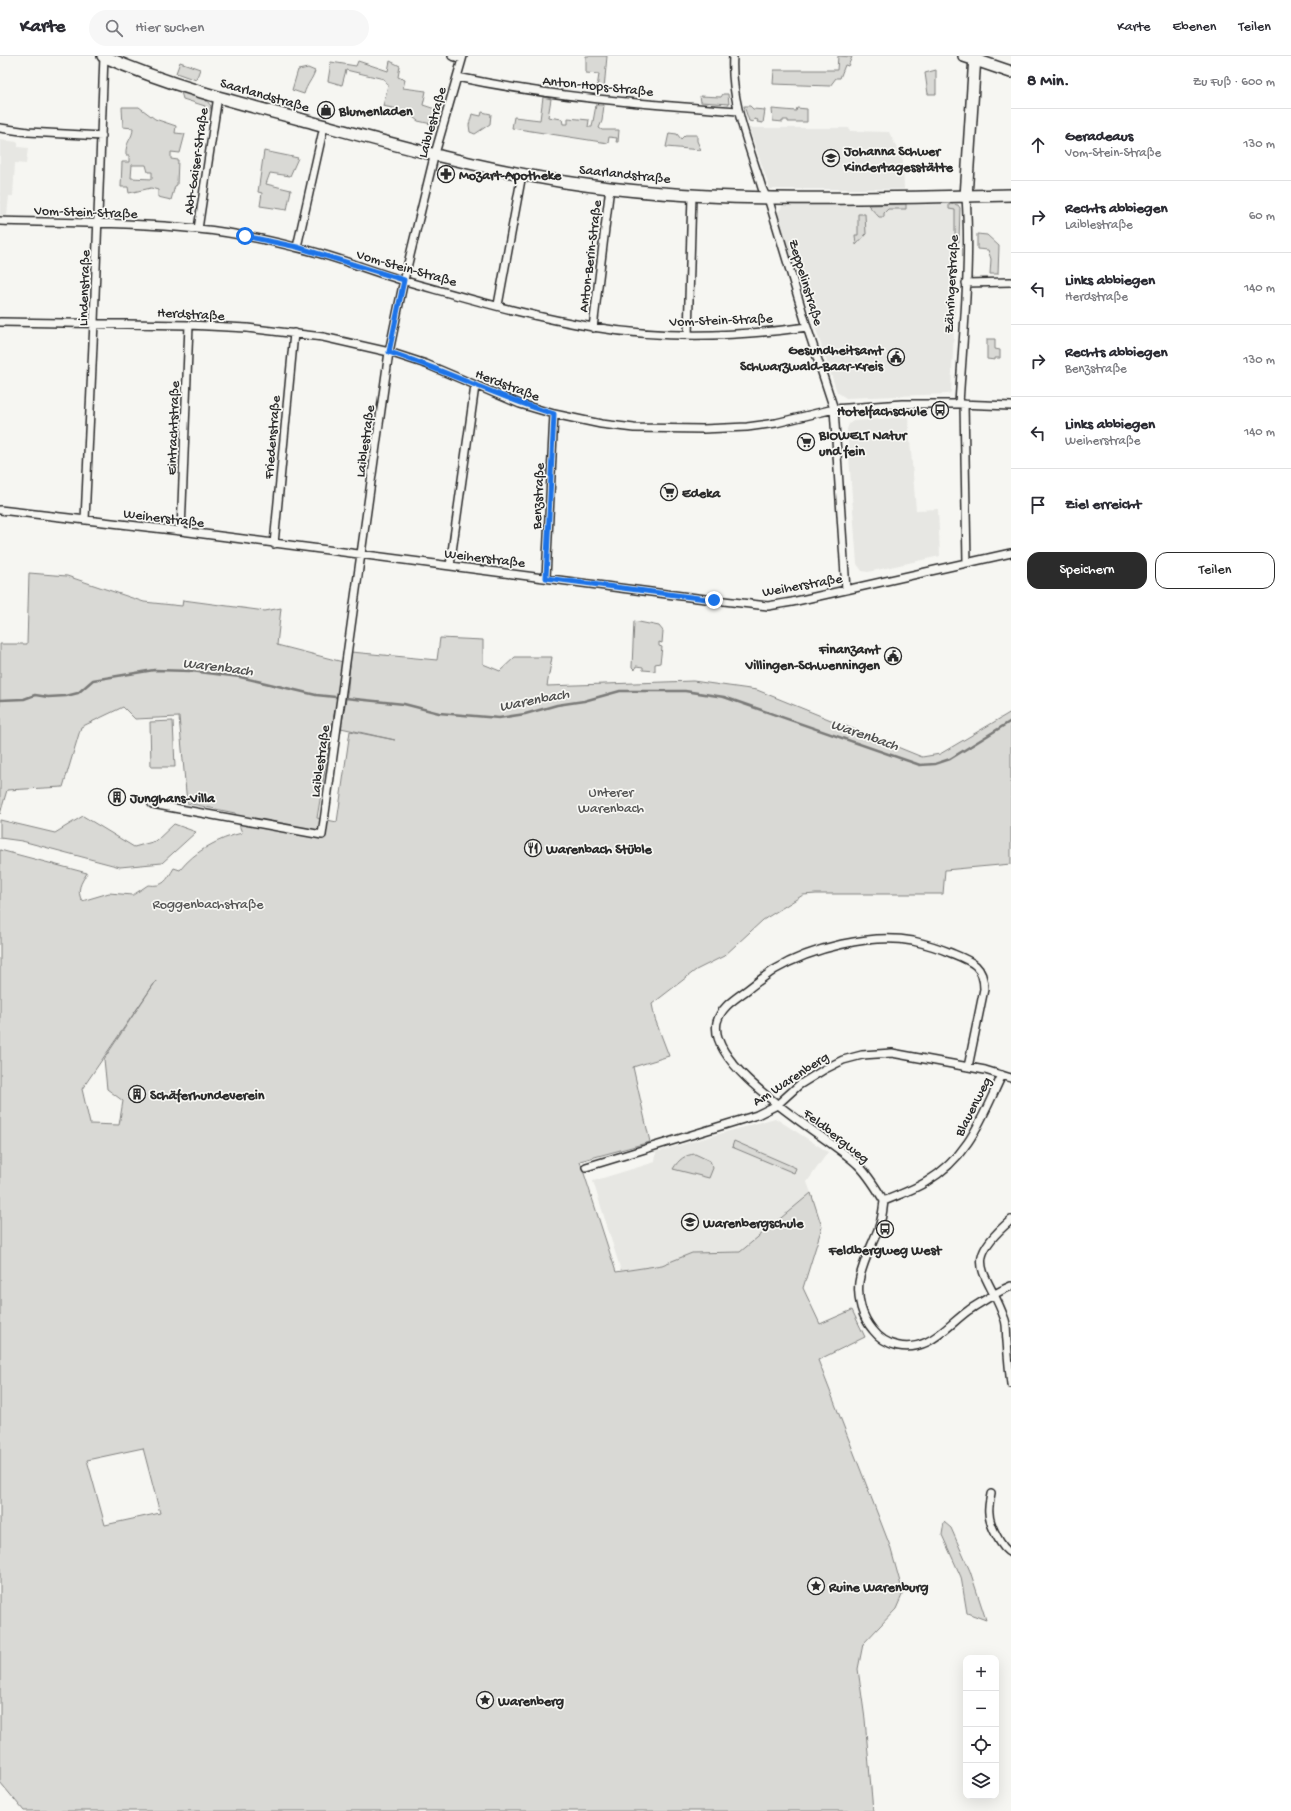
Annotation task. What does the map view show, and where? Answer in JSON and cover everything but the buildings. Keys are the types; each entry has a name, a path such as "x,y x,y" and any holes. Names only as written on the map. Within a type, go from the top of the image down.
{"street":[{"name":"Saarlandstraße","path":"104,56 163,79 324,126 434,154 522,174 566,182 692,195 766,197 966,197 1011,195"},
{"name":"Lindenstraße","path":"85,520 102,136 104,56"},
{"path":"452,56 463,57"},
{"name":"Zeppelinstraße","path":"733,56 733,77 738,111 766,197 769,201 807,327 834,409 846,590"},
{"path":"964,56 975,58 1011,72"},
{"name":"Laiblestraße","path":"152,804 322,835 389,352 404,280 434,154 463,57"},
{"name":"Zähringerstraße","path":"967,563 961,404 968,211 966,197 975,58"},
{"name":"Anton-Hops-Straße","path":"457,77 522,90 587,99 738,111"},
{"name":"Abt-Gaiser-Straße","path":"198,229 218,96"},
{"path":"297,247 324,126"},
{"path":"0,128 28,132 102,136"},
{"name":"Zähringerstraße","path":"969,165 973,186 975,189 982,193 994,196"},
{"path":"498,305 522,174"},
{"name":"Anton-Berin-Straße","path":"594,328 610,187"},
{"path":"688,335 692,195"},
{"name":"Vom-Stein-Straße","path":"0,221 198,229 245,236 297,247 404,280 498,305 594,328 688,335 740,335 807,327"},
{"path":"966,283 1011,282"},
{"name":"Herdstraße","path":"0,322 94,322 189,325 294,333 330,338 389,352 426,364 520,404 554,414 601,424 628,427 703,429 747,427 776,423 834,409 902,404 1011,406"},
{"name":"Eintrachtstraße","path":"181,531 189,325"},
{"name":"Friedenstraße","path":"274,544 294,333"},
{"path":"450,566 475,386"},
{"name":"Benzstraße","path":"546,578 554,414"},
{"name":"Weiherstraße","path":"0,510 181,531 768,606 1011,553"},
{"name":"Feldbergweg","path":"884,1200 871,1179 857,1164 777,1105 735,1065 722,1047 717,1034 717,1024 720,1013 729,1004 774,970 794,960 819,951 854,942 887,939 913,941 935,947 974,964 981,971 984,980 984,989 968,1067"},
{"name":"Am Warenberg","path":"586,1167 757,1115 777,1105 799,1085 824,1069 843,1060 862,1055 892,1054 968,1067 1011,1078"},
{"name":"Blauenweg","path":"884,1200 926,1182 944,1170 959,1156 973,1138 1002,1075"},
{"path":"884,1200 879,1227 863,1264 859,1283 859,1296 862,1312 879,1338 889,1344 901,1346 915,1346 928,1341 968,1311 994,1294 1011,1286"},
{"path":"1011,1220 995,1233 988,1242 982,1260 983,1274 994,1294 1005,1321 1011,1384"},
{"path":"991,1494 989,1514 999,1540 1003,1547 1011,1553"}],"shaded area":[{"name":"Johanna Schwer Kindertagesstätte","path":"749,128 849,128 850,131 889,132 903,161 904,189 770,189"},
{"path":"0,140 18,142 18,147 28,148 26,164 15,163 13,196 9,196 7,216 0,215"},
{"path":"956,204 960,209 951,392 948,394 846,398 837,392 777,214 783,205"},
{"path":"908,417 916,510 938,509 940,556 868,572 862,571 857,564 847,429 849,424 853,421"},
{"name":"Warenbergschule","path":"775,1118 828,1152 807,1182 811,1193 740,1252 692,1253 662,1265 621,1271 593,1181 655,1162 656,1152"}],"green space":[{"path":"586,56 607,56 604,89 597,88 599,74 586,73"},
{"path":"838,56 852,57 848,66 845,65 840,78 836,78 830,86 773,84 774,70 837,70"},
{"path":"358,61 388,71 390,61 400,66 398,77 405,80 403,88 426,91 423,105 435,109 439,95 444,98 436,125 418,121 409,114 398,111 397,109 383,106 388,85 384,79 346,70 342,85 328,81 331,62 356,66"},
{"path":"180,62 200,69 196,80 176,73"},
{"path":"308,68 315,71 304,94 292,90 298,70"},
{"path":"936,70 936,94 928,94 925,73"},
{"path":"181,92 204,98 205,101 207,101 211,106 209,112 204,110 205,106 183,99"},
{"path":"723,94 728,94 729,104 701,102 700,96 721,97"},
{"path":"543,97 551,99 548,117 562,119 563,124 568,124 568,118 589,120 588,127 592,127 596,105 604,105 602,121 599,128 602,130 619,130 618,142 616,142 617,138 609,137 608,143 512,128 514,117 540,120"},
{"path":"744,106 750,106 753,109 765,110 763,123 757,122 758,120 754,119 753,122 749,121"},
{"path":"122,107 139,107 155,119 176,126 175,133 185,134 180,153 171,152 171,159 178,160 177,185 175,186 171,200 158,197 158,190 151,188 129,193 128,187 121,187 122,162 129,162 129,155 126,155 126,150 133,132 133,128 123,127","holes":["132,165 146,165 148,172 152,172 152,179 131,178"]},
{"path":"797,108 807,109 807,122 788,122 788,120 783,120 783,122 773,121 772,109 796,111"},
{"path":"482,112 491,114 490,124 475,134 470,132 469,125 472,114 481,116"},
{"path":"669,133 677,134 681,139 685,135 697,135 697,141 701,150 666,147"},
{"path":"264,151 298,158 290,176 270,173 266,184 291,190 287,210 260,206 262,193 258,192"},
{"path":"906,204 906,209 888,209 884,213 884,217 879,217 868,205"},
{"path":"949,204 958,205 960,208 959,242 955,242 955,210 949,209"},
{"path":"858,214 865,214 866,234 856,245 855,235 858,235"},
{"path":"977,234 987,235 999,246 998,274 990,274 991,259 988,250 977,249"},
{"path":"987,339 995,339 995,349 1000,350 1000,358 995,358 995,360 987,359"},
{"path":"29,573 67,576 144,602 182,606 183,600 265,611 281,608 277,645 343,662 317,818 337,822 350,731 395,740 341,728 348,688 351,652 437,660 440,638 483,640 483,664 500,671 515,657 552,657 547,686 693,681 757,690 922,757 940,754 1011,712 1011,864 945,870 943,894 803,895 763,920 724,956 696,970 652,1004 655,1019 669,1056 633,1067 650,1142 580,1161 616,1272 662,1265 692,1253 740,1252 811,1193 822,1227 803,1288 820,1324 852,1310 865,1337 818,1360 890,1546 903,1593 896,1609 863,1644 858,1669 865,1719 873,1811 24,1811 0,1782 0,850 87,873 79,890 82,901 109,893 133,895 148,885 161,884 166,880 174,868 180,870 200,851 225,838 242,833 235,813 187,803 179,717 135,719 123,707 81,727 63,787 7,790 0,814 0,644 27,644","holes":["156,981 104,1059 107,1089 123,1101 119,1125 90,1124 82,1089","143,1448 160,1513 105,1525 87,1460"]},
{"path":"634,621 659,626 663,631 662,643 659,642 659,646 662,647 660,663 655,664 655,671 643,670 643,667 636,666 635,670 632,667"},
{"path":"173,721 175,767 151,767 150,722"},
{"path":"83,816 134,847 156,841 174,824 196,832 162,863 120,867 22,841 0,838 0,820 55,833"},
{"path":"734,1141 796,1168 794,1173 732,1147"},
{"path":"695,1154 710,1161 713,1168 709,1178 673,1169 682,1158"},
{"path":"944,1522 951,1528 970,1571 986,1620 967,1613 961,1577 942,1535"}],"waterway":[{"name":"Warenbach","path":"0,700 24,699 35,695 48,697 66,696 78,693 93,680 154,670 191,671 240,677 316,695 404,704 439,713 499,718 525,714 557,705 584,701 620,691 685,691 724,697 920,765 935,764 950,759 1011,721"}],"place":[{"name":"Blumenladen","path":"326,110"},
{"name":"Johanna Schwer Kindertagesstätte","path":"831,158"},
{"name":"Mozart-Apotheke","path":"446,174"},
{"name":"Gesundheitsamt Schwarzwald-Baar-Kreis","path":"896,357"},
{"name":"Hotelfachschule","path":"940,410"},
{"name":"BIOWELT Natur und fein","path":"806,442"},
{"name":"Edeka","path":"669,492"},
{"name":"Finanzamt Villingen-Schwenningen","path":"893,656"},
{"name":"Junghans-Villa","path":"117,797"},
{"name":"Warenbach Stüble","path":"533,848"},
{"name":"Schäferhundeverein","path":"137,1094"},
{"name":"Warenbergschule","path":"690,1222"},
{"name":"Feldbergweg West","path":"885,1229"},
{"name":"Ruine Warenburg","path":"816,1586"},
{"name":"Warenberg","path":"485,1700"}],"route":[{"path":"245,236 297,247 404,280 389,352 426,364 520,404 554,414 546,578 714,600"}],"park label":[{"name":"Unterer Warenbach","path":"611,800"},
{"name":"Roggenbachstraße","path":"208,903"}]}
